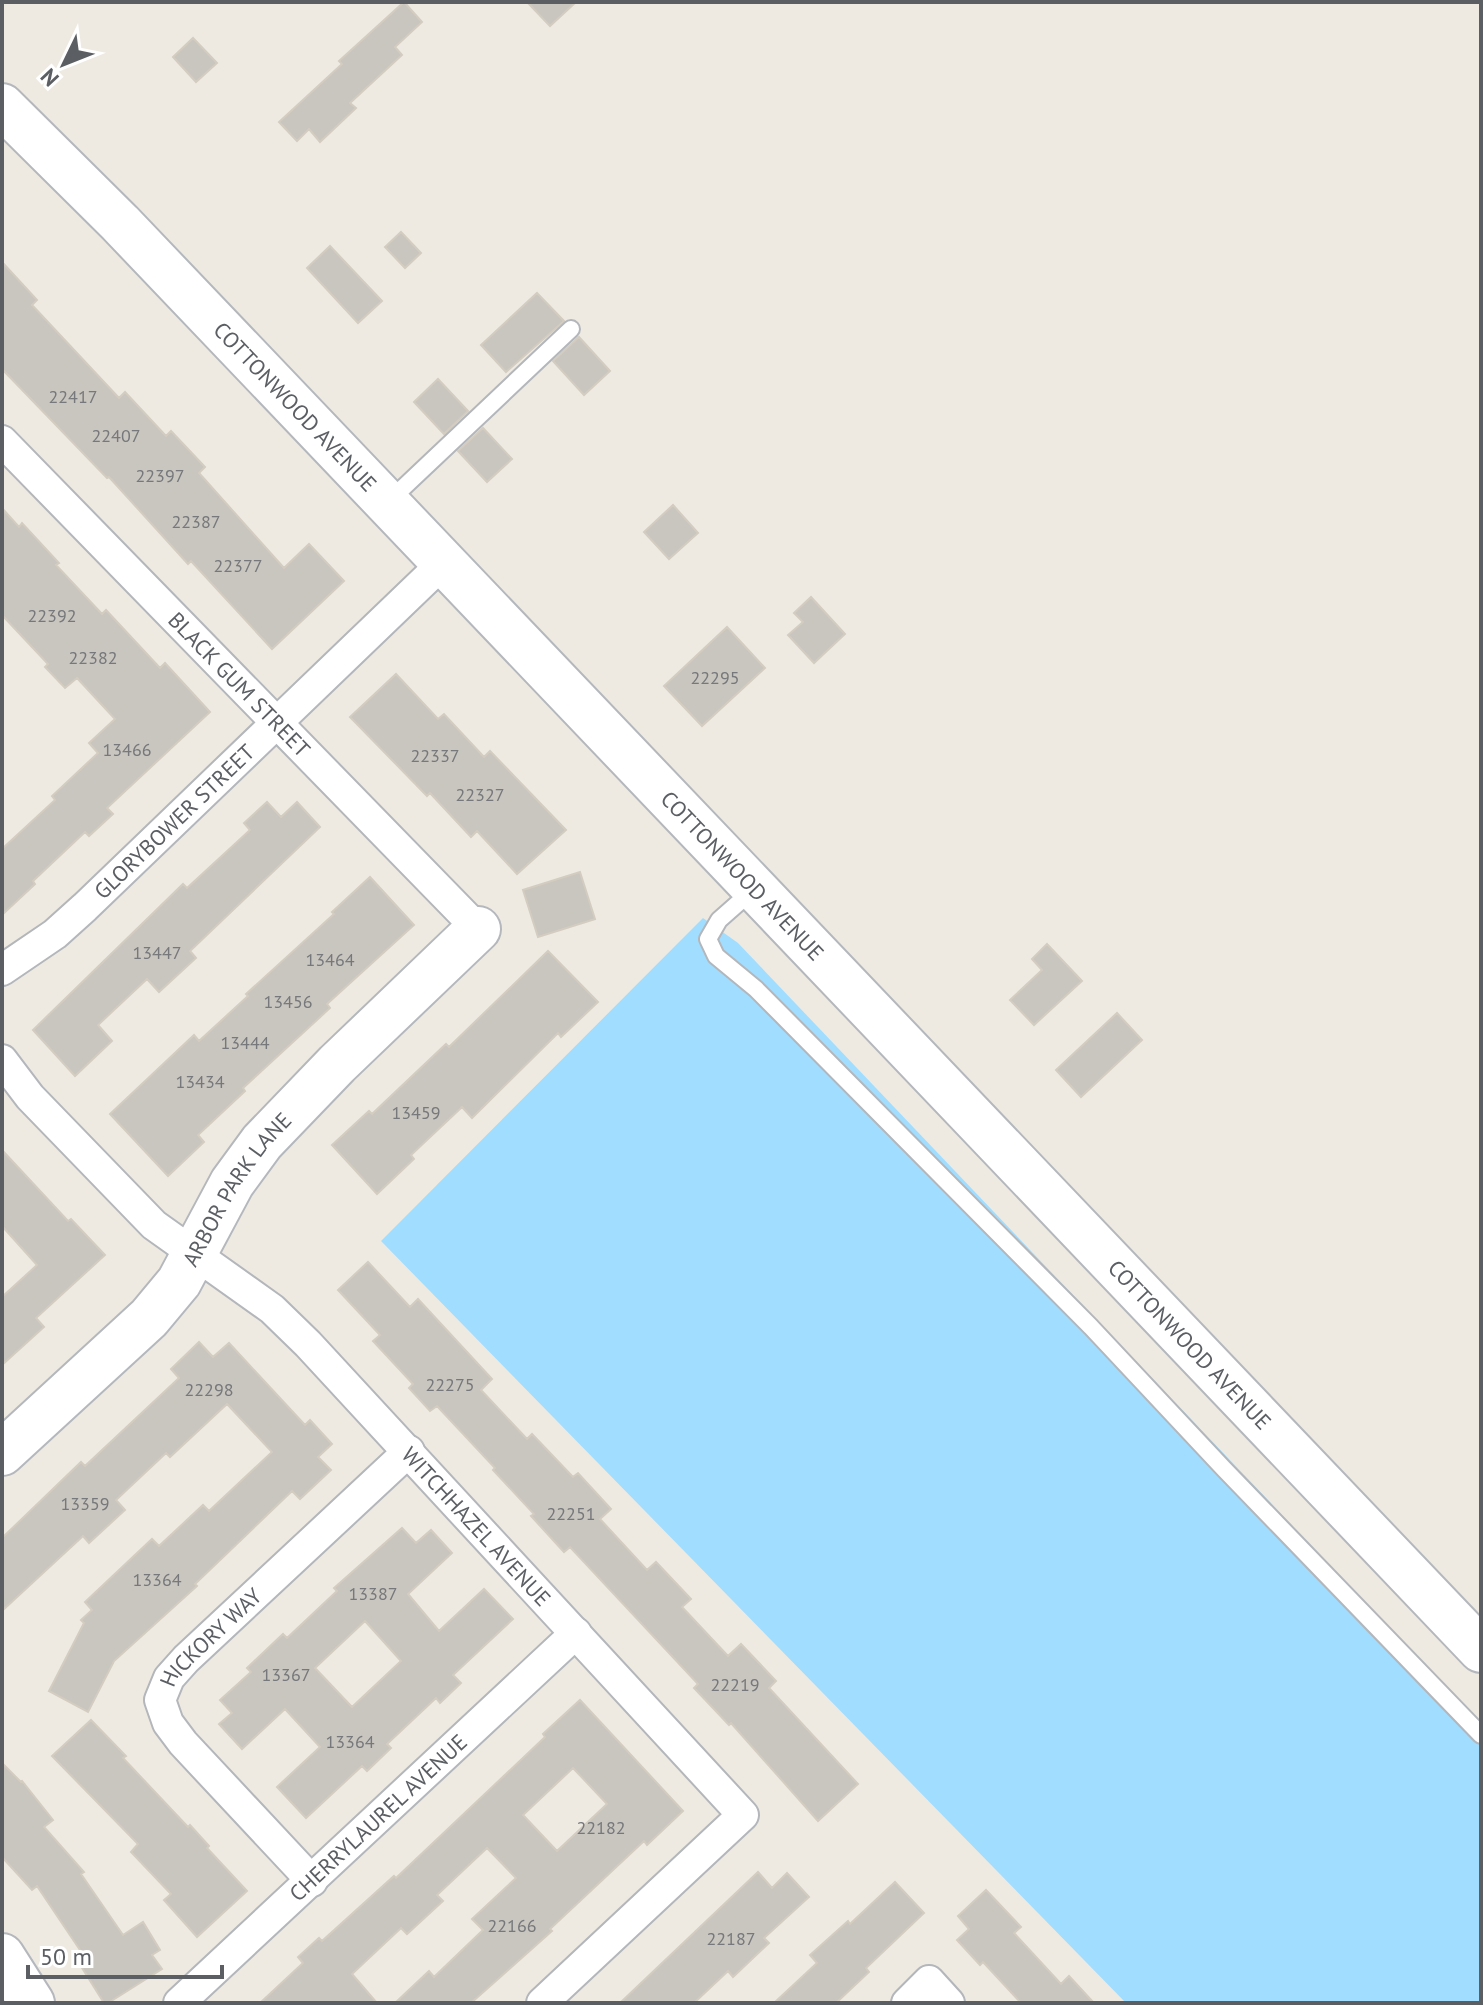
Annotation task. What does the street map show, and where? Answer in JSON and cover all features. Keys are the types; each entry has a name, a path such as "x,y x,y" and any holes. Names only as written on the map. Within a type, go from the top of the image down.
{"street":[{"name":"COTTONWOOD AVENUE","path":"2,106 120,223 1481,1650"},
{"name":"BLACK GUM STREET","path":"2,441 478,929"},
{"name":"GLORYBOWER STREET","path":"2,970 55,934 85,907 443,563"},
{"name":"ARBOR PARK LANE","path":"2,1453 149,1318 179,1282 232,1183 262,1142 337,1064 478,929"},
{"name":"WITCHHAZEL AVENUE","path":"2,1060 75,1147 154,1225 272,1309 409,1451 743,1815 542,2003"},
{"name":"HICKORY WAY","path":"312,1881 183,1743 168,1723 160,1700 169,1678 186,1659 409,1451"},
{"name":"CHERRYLAUREL AVENUE","path":"179,2003 576,1633"},
{"path":"2,1956 32,2003"},
{"path":"907,2003 939,1992"}],"lane":[{"path":"387,504 571,329"},
{"path":"754,888 719,920 708,939 716,956 756,989 1091,1327 1481,1735"}],"water":[{"path":"703,918 738,943 1481,1724 1481,2003 1126,2003 381,1241"}],"building":[{"path":"404,2 422,22 395,47 402,55 350,103 356,108 320,142 309,129 297,141 279,122 342,64 339,61"},
{"path":"527,2 576,2 550,26"},
{"path":"193,38 217,63 196,82 173,57"},
{"path":"401,232 421,253 405,268 385,247"},
{"path":"330,246 382,301 358,323 307,268"},
{"path":"2,262 37,300 32,305 119,398 125,392 166,436 171,431 205,467 199,473 284,568 309,544 344,581 272,649 191,561 188,564 109,477 2,369"},
{"path":"537,293 564,321 506,372 481,345"},
{"path":"579,337 610,371 584,395 553,361"},
{"path":"438,379 468,411 444,434 414,402"},
{"path":"483,428 512,459 487,482 458,451"},
{"path":"673,505 698,533 669,559 644,532"},
{"path":"2,508 19,527 22,523 102,614 106,610 160,668 165,663 210,712 107,808 113,814 89,836 85,832 2,915 2,849 55,800 52,796 98,753 89,743 115,719 77,678 65,688 45,667 48,664 2,615"},
{"path":"811,597 845,634 814,663 788,635 803,622 794,613"},
{"path":"727,627 765,668 702,726 664,686"},
{"path":"396,674 438,719 444,714 484,757 490,751 566,830 517,874 477,831 471,837 430,793 427,796 350,717"},
{"path":"267,802 281,817 297,802 320,827 190,951 196,958 159,992 147,979 98,1025 112,1041 75,1076 33,1030 183,884 187,888 250,830 244,823"},
{"path":"580,872 595,919 538,937 523,890"},
{"path":"370,877 414,925 327,1004 330,1008 243,1088 245,1091 198,1135 204,1142 168,1176 110,1114 194,1035 199,1041"},
{"path":"1047,944 1082,981 1034,1025 1010,1000 1042,970 1032,959"},
{"path":"548,951 598,1002 561,1037 558,1033 472,1118 462,1107 411,1155 414,1159 377,1194 332,1145 369,1111 372,1114 446,1044 449,1047"},
{"path":"1117,1013 1142,1040 1081,1097 1056,1070"},
{"path":"2,1150 68,1221 71,1219 105,1255 36,1318 44,1327 2,1365 2,1297 37,1265 2,1226"},
{"path":"368,1262 410,1307 418,1299 492,1379 481,1390 527,1439 532,1434 573,1477 578,1473 611,1509 600,1519 647,1570 656,1562 691,1599 682,1607 728,1656 741,1644 776,1681 769,1688 858,1784 818,1821 731,1723 729,1725 694,1688 698,1684 570,1547 564,1552 493,1470 495,1468 437,1406 430,1411 409,1388 413,1384 373,1341 380,1335 338,1290"},
{"path":"199,1342 213,1357 229,1343 305,1425 310,1420 332,1444 318,1457 331,1470 300,1499 292,1491 195,1584 197,1586 114,1661 88,1712 49,1691 84,1623 81,1620 92,1610 85,1602 152,1539 159,1546 203,1505 209,1511 272,1452 227,1404 170,1457 166,1453 116,1500 125,1510 89,1543 83,1536 2,1611 2,1538 81,1462 85,1466 179,1378 171,1369"},
{"path":"402,1528 416,1543 431,1530 452,1553 408,1594 439,1631 484,1589 513,1619 453,1675 461,1683 440,1703 436,1698 387,1744 391,1748 367,1771 362,1766 306,1818 277,1787 320,1747 285,1709 242,1749 219,1724 232,1713 220,1700 251,1672 247,1668 283,1634 287,1638 337,1591 334,1588","holes":["365,1621 401,1661 352,1707 315,1668"]},
{"path":"580,1700 683,1811 647,1845 644,1841 550,1929 552,1931 471,2003 395,2003 429,1971 434,1977 483,1930 472,1919 516,1878 487,1848 437,1895 443,1901 407,1934 401,1928 352,1974 377,2003 260,2003 303,1963 298,1957 319,1938 322,1941 394,1876 396,1878 545,1737 543,1734","holes":["573,1768 607,1804 557,1851 523,1815"]},
{"path":"91,1720 247,1891 197,1937 164,1900 171,1894 131,1852 138,1844 52,1756"},
{"path":"2,1763 22,1781 53,1820 44,1827 84,1872 81,1874 123,1935 143,1922 160,1950 152,1955 162,1969 108,2003 104,2003 79,1963 86,1959 37,1886 32,1890 2,1857"},
{"path":"758,1872 772,1888 787,1873 809,1897 764,1938 769,1943 733,1977 728,1971 694,2003 620,2003"},
{"path":"895,1882 924,1913 866,1968 869,1972 836,2003 774,2003 817,1963 810,1955 848,1921 850,1924"},
{"path":"986,1890 1021,1927 1014,1933 1061,1984 1069,1976 1094,2003 1021,2003 983,1962 980,1965 957,1940 969,1929 958,1916"}]}
